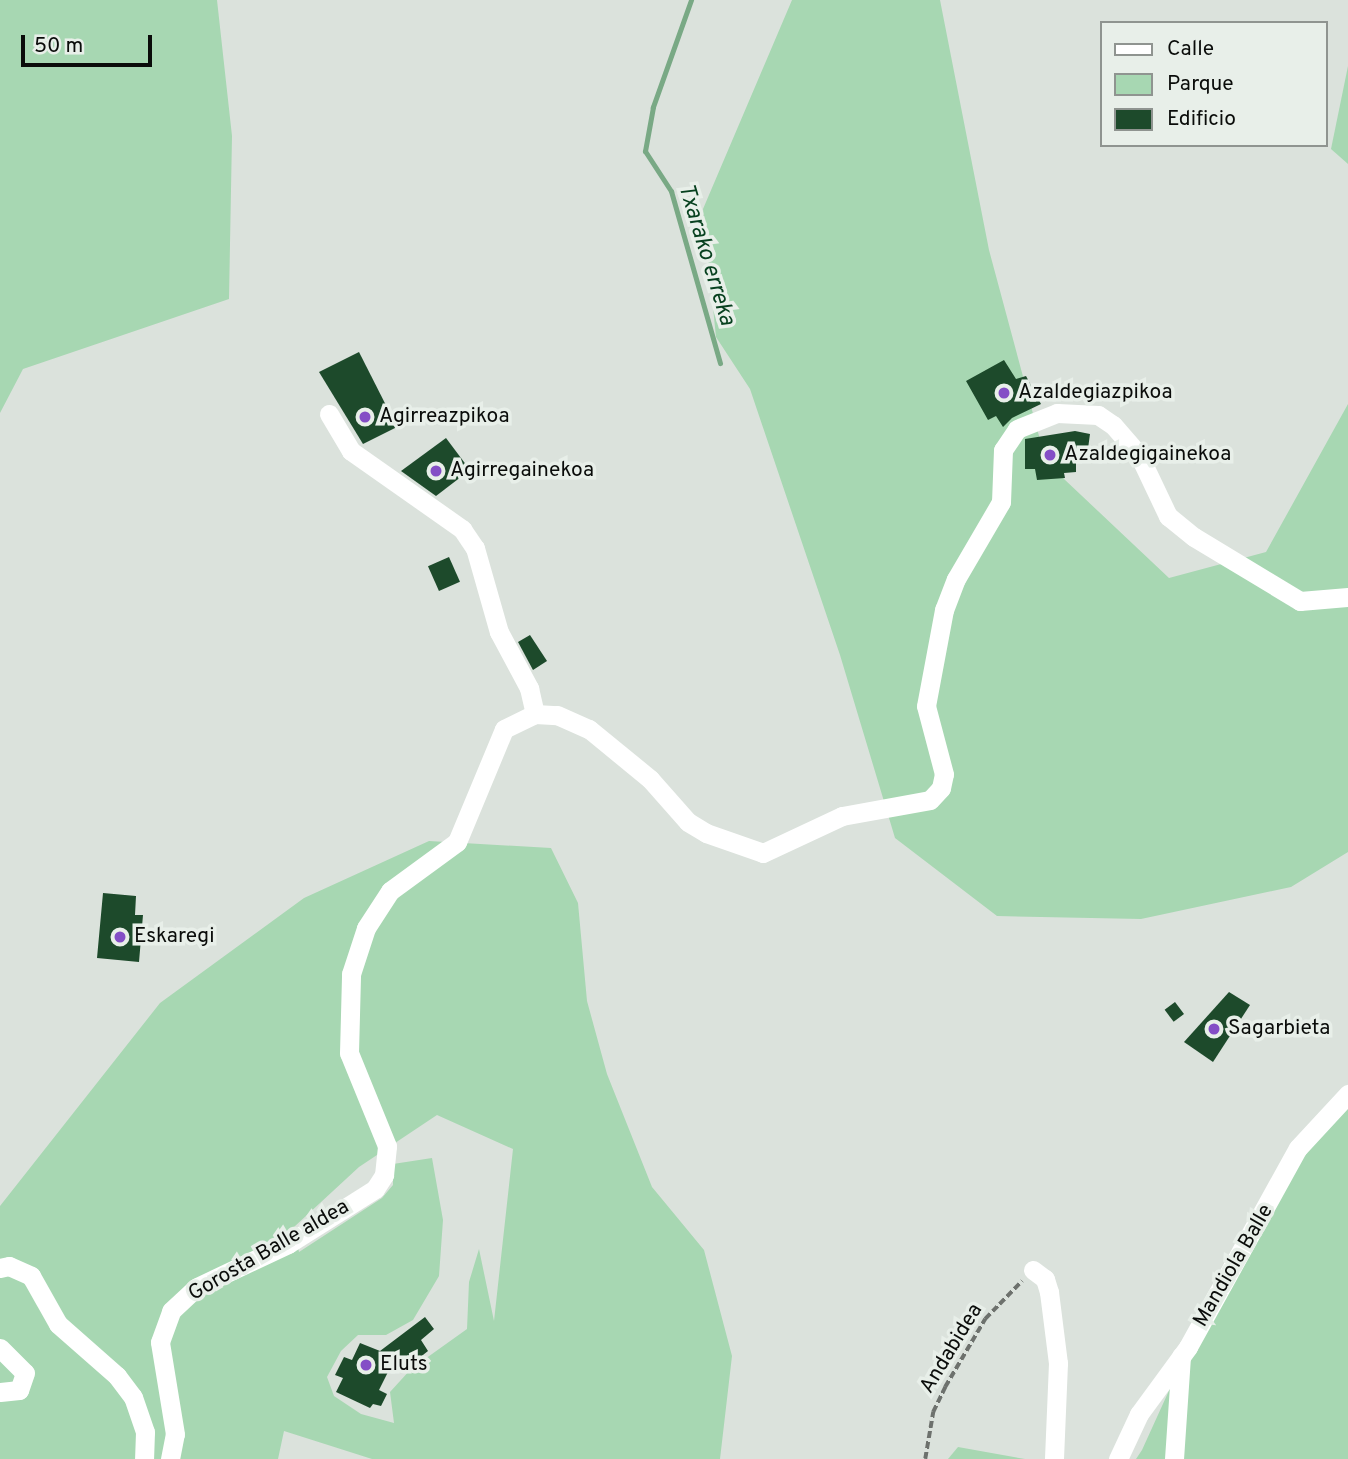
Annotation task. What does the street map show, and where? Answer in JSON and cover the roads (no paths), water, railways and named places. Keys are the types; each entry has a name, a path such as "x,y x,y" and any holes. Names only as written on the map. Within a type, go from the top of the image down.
{"street":[{"path":"329,414 351,451 462,529 475,548 499,632 529,688 535,714 557,715 589,729 650,779 688,822 748,850 780,849 842,816 930,800 941,789 944,774 926,706 944,610 956,579 1001,502 1003,450 1017,429 1057,412 1098,415 1113,425 1139,455 1168,516 1194,537 1300,601 1348,597"},
{"name":"Gorosta Balle aldea","path":"170,1459 175,1434 160,1342 171,1311 197,1287 288,1244 375,1189 384,1175 387,1146 349,1053 347,1003 366,928 390,891 457,842 503,729 535,714"},
{"name":"Mandiola Balle","path":"1174,1459 1181,1356 1298,1148 1348,1094"},
{"path":"0,1268 9,1266 32,1276 58,1324 117,1376 133,1397 145,1432 144,1459"},
{"path":"1033,1269 1045,1279 1049,1292 1058,1363 1054,1459"},
{"path":"0,1348 25,1373 19,1390 0,1392"},
{"path":"1118,1459 1139,1414 1181,1356"}],"waterway":[{"name":"Txarako erreka","path":"691,0 653,107 645,151 671,191 720,363"}],"place":[{"name":"Azaldegiazpikoa","path":"1004,393"},
{"name":"Agirreazpikoa","path":"365,417"},
{"name":"Azaldegigainekoa","path":"1050,455"},
{"name":"Agirregainekoa","path":"436,471"},
{"name":"Eskaregi","path":"120,937"},
{"name":"Sagarbieta","path":"1214,1029"},
{"name":"Eluts","path":"366,1365"}]}
